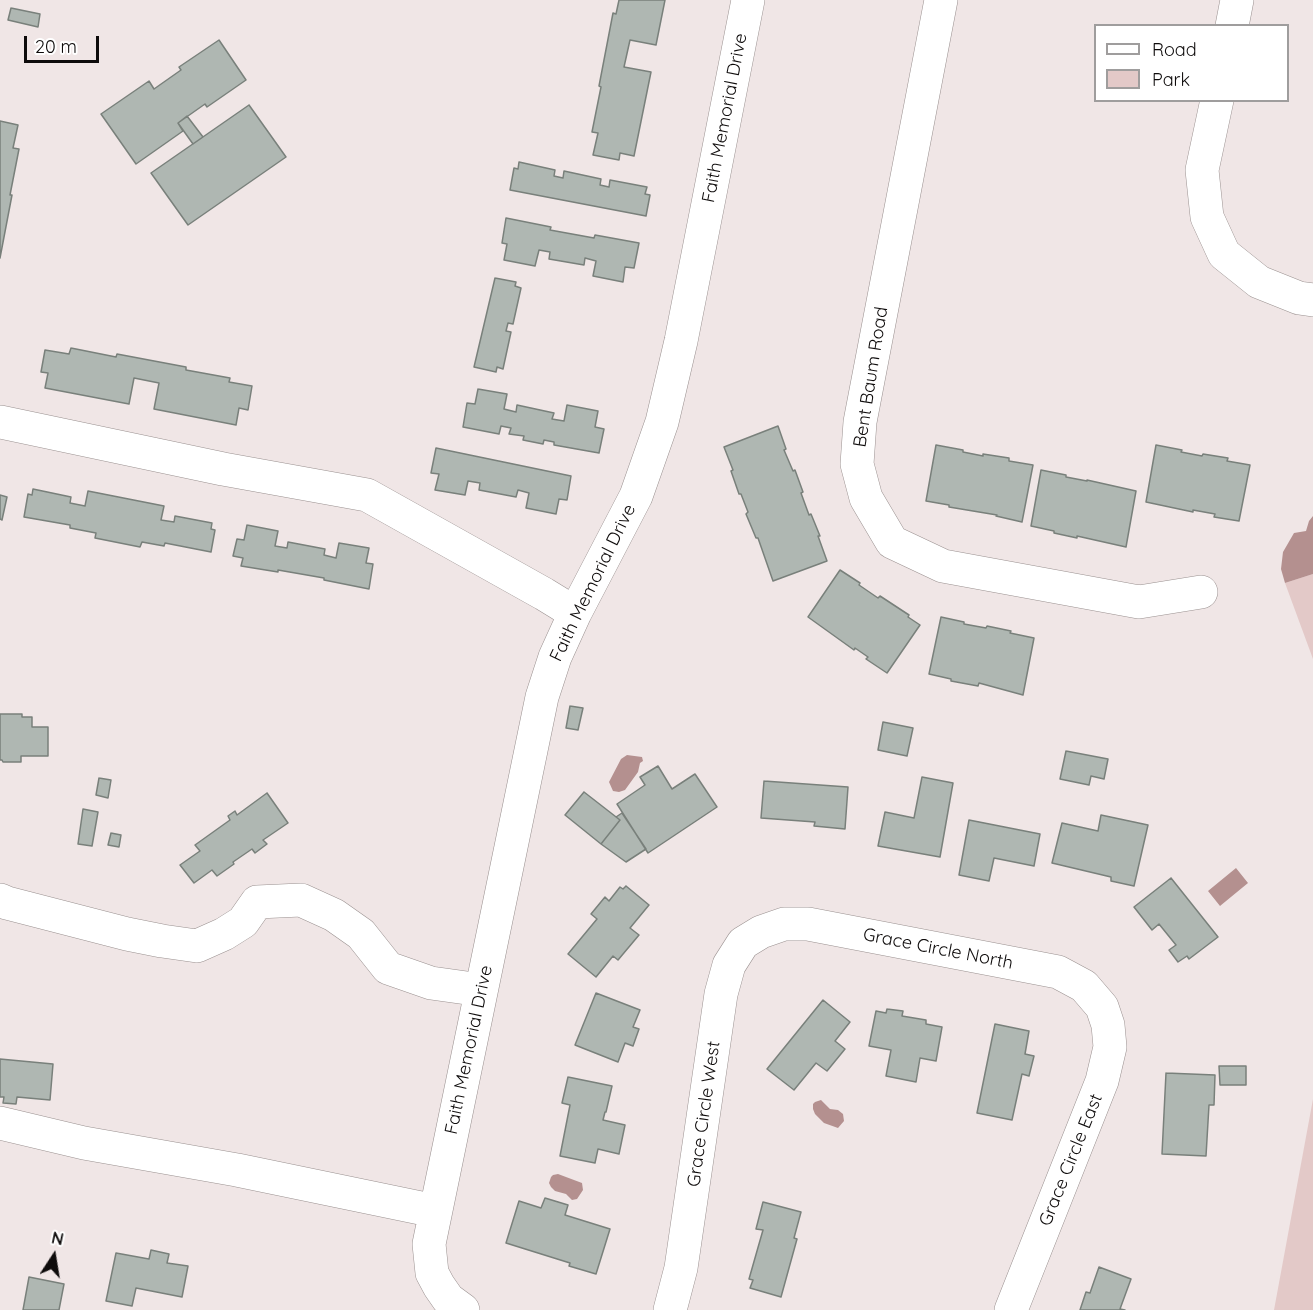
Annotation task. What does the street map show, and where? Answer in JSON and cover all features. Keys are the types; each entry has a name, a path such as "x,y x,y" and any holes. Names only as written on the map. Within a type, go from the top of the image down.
{"street":[{"name":"Faith Memorial Drive","path":"463,1310 448,1299 432,1273 429,1244 542,697 555,657 575,613 636,496 662,422 681,341 748,0"},
{"name":"Bent Baum Road","path":"941,0 860,422 857,464 866,498 892,543 943,566 1139,602 1201,592"},
{"path":"1232,24 1237,0"},
{"path":"1217,102 1202,170 1207,217 1224,254 1259,282 1299,298 1313,300"},
{"path":"0,422 223,469 367,495 575,613"},
{"path":"0,900 127,934 197,946 224,934 243,922 257,902 301,900 333,915 361,934 388,968 431,983 481,990"},
{"name":"Grace Circle North","path":"761,932 784,924 808,924 1058,972 1084,986 1102,1007"},
{"name":"Grace Circle West","path":"670,1310 681,1268 721,994 729,965 743,943 761,932"},
{"name":"Grace Circle East","path":"1011,1310 1102,1081 1110,1047 1108,1024 1102,1007"},
{"path":"0,1123 84,1143 237,1170 435,1211"}],"green space":[{"path":"1313,574 1313,659 1285,583"},
{"path":"1313,1099 1313,1310 1274,1310"}],"shaded area":[{"path":"1313,516 1313,574 1285,583 1281,569 1283,552 1294,533 1306,531"},
{"path":"627,755 642,757 643,761 625,790 613,791 609,782 621,759"},
{"path":"1236,868 1248,883 1220,906 1208,891"},
{"path":"821,1100 830,1109 838,1110 843,1114 844,1121 838,1128 824,1123 815,1114 813,1104"},
{"path":"558,1174 582,1183 583,1190 577,1199 572,1200 566,1194 555,1191 551,1187 549,1183 551,1177"}],"building":[{"path":"619,0 665,0 656,45 630,40 624,67 651,72 634,156 620,153 619,160 593,155 598,133 592,132 613,13 616,14"},
{"path":"11,8 40,14 38,27 8,20"},
{"path":"219,40 246,80 207,107 205,104 178,123 183,131 136,164 101,114 149,81 154,89 181,70 179,67"},
{"path":"249,105 286,157 188,225 151,173"},
{"path":"187,116 203,137 193,144 178,123"},
{"path":"0,121 18,125 13,148 19,149 0,258"},
{"path":"519,162 555,170 554,176 563,178 564,171 601,179 600,185 609,187 610,180 647,187 645,194 650,195 646,216 510,190 514,168 518,169"},
{"path":"506,218 551,227 550,230 639,243 634,268 625,267 623,282 593,276 596,261 585,258 584,265 549,259 550,252 539,250 535,266 504,260 507,244 502,243"},
{"path":"495,278 516,282 515,286 521,288 513,324 508,323 506,331 511,332 503,369 497,367 496,372 474,367"},
{"path":"71,348 186,367 186,370 230,378 229,382 252,386 248,410 239,408 236,425 154,409 159,383 134,378 129,404 45,388 48,373 41,372 45,350 69,354"},
{"path":"478,389 507,394 504,409 516,412 517,405 554,413 552,419 564,421 567,405 598,411 595,427 604,429 599,453 554,445 554,442 544,440 543,444 523,440 524,436 509,434 511,428 501,426 499,434 463,427 467,403 475,404"},
{"path":"778,426 786,449 784,450 793,471 795,470 803,492 801,493 820,536 818,536 827,561 773,581 758,538 746,514 748,512 739,494 724,447"},
{"path":"936,445 983,456 983,454 1009,458 1009,461 1033,465 1022,522 926,501"},
{"path":"1156,445 1202,456 1203,454 1228,458 1227,461 1250,465 1239,521 1214,517 1215,514 1146,502"},
{"path":"436,448 571,476 567,500 559,499 556,514 526,508 529,493 518,490 516,497 479,490 480,483 468,481 465,495 435,490 439,474 431,473"},
{"path":"1041,470 1136,491 1126,547 1054,533 1054,531 1031,526"},
{"path":"33,489 71,497 70,503 85,506 88,491 164,506 161,520 174,522 175,516 212,523 211,529 215,530 211,552 165,543 164,546 142,542 140,547 95,538 96,533 70,528 70,525 24,517 28,494 32,495"},
{"path":"0,495 7,497 2,520 0,519"},
{"path":"247,525 278,531 275,546 287,548 288,542 325,549 324,555 336,558 339,543 369,548 366,563 373,564 369,589 324,580 324,578 241,566 243,558 233,556 237,539 244,540"},
{"path":"840,570 878,598 880,596 909,615 908,617 920,625 887,673 866,659 868,657 855,648 854,650 808,617"},
{"path":"941,617 1034,638 1023,695 979,683 978,686 929,674"},
{"path":"570,706 583,708 578,730 566,728"},
{"path":"0,714 22,714 22,717 32,717 32,727 48,727 48,756 21,756 21,762 0,760"},
{"path":"883,722 913,728 907,756 878,750"},
{"path":"1066,751 1108,759 1104,779 1091,776 1089,785 1060,779"},
{"path":"658,766 672,789 695,774 717,807 648,853 617,804 645,785 640,777"},
{"path":"922,777 953,783 940,857 878,846 885,812 914,818"},
{"path":"99,778 111,780 108,798 96,795"},
{"path":"764,781 848,787 845,829 814,826 815,822 761,818"},
{"path":"584,792 620,820 601,844 565,815"},
{"path":"267,793 288,823 263,840 267,844 255,853 252,849 217,876 212,870 194,883 180,865 200,851 195,845 230,820 228,816 235,811 237,815"},
{"path":"83,809 98,812 92,846 78,844"},
{"path":"622,813 646,849 626,862 601,844 620,820 616,817"},
{"path":"1101,815 1148,825 1134,886 1111,881 1111,877 1052,863 1062,823 1098,831"},
{"path":"969,820 1040,834 1034,866 994,858 989,881 959,875"},
{"path":"111,833 121,835 119,847 108,845"},
{"path":"1171,878 1218,937 1189,959 1187,956 1178,962 1169,950 1176,945 1159,924 1152,930 1134,907"},
{"path":"626,886 649,905 630,928 639,935 618,960 613,956 596,977 568,954 597,919 591,914 605,897 609,901 620,887 623,889"},
{"path":"596,993 640,1010 633,1027 639,1029 633,1046 625,1043 618,1062 575,1045"},
{"path":"823,1000 850,1022 835,1041 845,1049 827,1071 816,1063 794,1090 767,1069"},
{"path":"887,1009 903,1011 902,1016 926,1020 926,1024 942,1027 936,1061 920,1058 916,1082 886,1076 891,1050 869,1046 876,1011 886,1013"},
{"path":"995,1024 1029,1031 1025,1054 1034,1056 1029,1076 1022,1074 1012,1120 977,1113"},
{"path":"0,1059 53,1064 50,1100 17,1097 16,1104 3,1103 4,1097 0,1097"},
{"path":"1219,1066 1246,1066 1246,1085 1220,1085"},
{"path":"1166,1073 1215,1075 1214,1105 1209,1105 1206,1156 1162,1154"},
{"path":"568,1077 612,1086 603,1120 625,1125 619,1154 598,1149 595,1163 560,1156 570,1105 562,1103"},
{"path":"545,1198 568,1205 565,1215 610,1229 596,1274 569,1266 570,1263 506,1243 519,1201 541,1208"},
{"path":"763,1202 801,1212 794,1238 797,1239 781,1297 750,1288 753,1280 749,1279 763,1230 756,1229"},
{"path":"151,1250 169,1254 167,1263 188,1266 182,1297 136,1288 132,1306 106,1301 116,1253 149,1259"},
{"path":"1099,1267 1131,1279 1120,1309 1125,1310 1080,1310 1086,1292 1090,1293"},
{"path":"29,1277 64,1284 59,1310 23,1310"}]}
